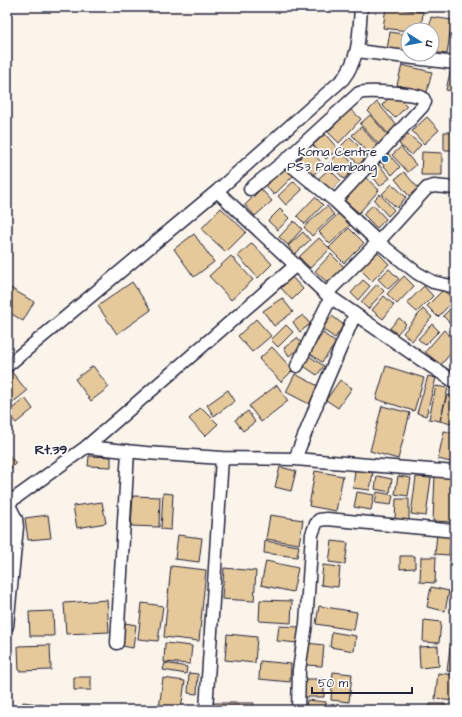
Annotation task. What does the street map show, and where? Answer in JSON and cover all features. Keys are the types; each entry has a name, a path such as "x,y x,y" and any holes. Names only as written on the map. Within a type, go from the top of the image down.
{"street":[{"path":"7,366 217,191 343,79 351,66 357,51 361,7"},
{"path":"357,51 455,63"},
{"path":"250,189 287,159 359,93 368,91 414,95 423,98 425,102 422,107 335,201"},
{"path":"287,159 292,166 335,201 378,242 425,278 440,285 455,288"},
{"path":"297,366 328,295 428,187 434,186 455,188"},
{"path":"217,191 328,295 455,382"},
{"path":"7,626 17,527 16,519 8,504 86,446 296,265"},
{"path":"295,460 323,389 356,314"},
{"path":"86,446 128,451 222,458 295,460 455,472"},
{"path":"118,643 128,451"},
{"path":"206,710 222,458"},
{"path":"298,710 299,670 306,624 312,534 318,520 327,519 455,531"}],"building":[{"path":"386,7 423,12 422,22 400,22 400,30 383,28"},
{"path":"432,7 455,7 454,9"},
{"path":"431,17 452,20 447,54 440,53 440,22 430,22"},
{"path":"455,29 455,47 452,47"},
{"path":"390,32 400,34 400,52 387,49"},
{"path":"402,65 432,72 427,92 397,85"},
{"path":"451,68 455,68 455,92 446,90"},
{"path":"394,93 407,106 395,118 382,105"},
{"path":"377,102 399,128 390,136 368,111"},
{"path":"350,109 361,119 339,143 328,132"},
{"path":"370,115 391,139 382,148 360,124"},
{"path":"427,117 439,130 424,144 412,131"},
{"path":"361,127 378,146 369,154 352,135"},
{"path":"444,132 455,132 455,150 444,150"},
{"path":"325,134 338,149 326,159 313,145"},
{"path":"408,134 421,145 412,155 399,144"},
{"path":"350,137 369,157 360,166 341,146"},
{"path":"401,147 416,165 408,172 392,155"},
{"path":"309,149 324,165 312,176 297,161"},
{"path":"385,150 400,167 392,175 377,158"},
{"path":"341,151 356,167 344,179 329,163"},
{"path":"422,152 442,153 442,175 421,175"},
{"path":"379,165 390,178 380,186 370,173"},
{"path":"284,166 294,175 274,195 265,185"},
{"path":"329,169 341,181 330,191 318,179"},
{"path":"404,172 418,188 409,196 395,179"},
{"path":"364,176 379,190 359,213 344,200"},
{"path":"294,181 302,190 286,205 278,196"},
{"path":"392,184 406,197 397,208 382,194"},
{"path":"261,189 272,201 255,216 245,205"},
{"path":"380,194 394,210 388,216 374,200"},
{"path":"315,197 323,205 305,224 297,216"},
{"path":"373,205 386,219 377,228 363,214"},
{"path":"327,206 334,215 312,236 304,227"},
{"path":"221,208 246,232 226,252 201,229"},
{"path":"280,209 289,218 278,230 268,221"},
{"path":"339,213 350,225 330,244 319,232"},
{"path":"294,221 302,229 288,245 279,237"},
{"path":"349,228 364,243 344,263 329,248"},
{"path":"303,232 310,240 295,254 288,246"},
{"path":"194,234 214,262 194,277 174,249"},
{"path":"319,238 330,249 310,268 299,257"},
{"path":"252,243 272,264 258,278 238,256"},
{"path":"374,249 389,264 372,281 357,266"},
{"path":"331,254 344,267 328,283 315,271"},
{"path":"231,256 253,280 231,300 209,276"},
{"path":"389,269 399,279 388,289 378,279"},
{"path":"404,276 414,286 397,304 387,294"},
{"path":"292,277 303,289 292,300 281,288"},
{"path":"363,280 370,286 358,300 351,293"},
{"path":"132,282 151,310 117,334 98,306"},
{"path":"377,284 384,291 368,309 361,302"},
{"path":"7,286 34,302 23,321 7,311"},
{"path":"424,286 433,296 417,312 407,303"},
{"path":"443,290 454,300 438,317 427,306"},
{"path":"384,296 394,305 383,319 372,310"},
{"path":"282,298 293,312 274,326 263,311"},
{"path":"455,304 455,318 450,323 443,316"},
{"path":"423,309 432,317 412,341 403,333"},
{"path":"303,315 310,324 300,332 293,322"},
{"path":"332,316 344,325 335,338 322,329"},
{"path":"399,318 406,324 397,334 390,328"},
{"path":"256,319 271,336 252,352 238,336"},
{"path":"432,324 439,331 425,345 418,339"},
{"path":"286,325 293,332 278,347 271,340"},
{"path":"444,330 455,340 455,348 441,365 425,352"},
{"path":"323,333 336,343 322,362 309,353"},
{"path":"297,338 303,345 289,356 284,348"},
{"path":"272,347 293,370 281,382 259,359"},
{"path":"309,356 324,366 317,375 302,365"},
{"path":"93,366 109,387 91,401 75,379"},
{"path":"386,366 424,378 414,411 376,399"},
{"path":"11,371 27,391 7,407 7,374"},
{"path":"295,374 318,386 309,404 286,392"},
{"path":"428,376 436,378 426,416 417,413"},
{"path":"340,380 352,388 338,408 326,400"},
{"path":"277,385 288,401 261,422 249,406"},
{"path":"436,386 448,388 440,421 429,419"},
{"path":"228,390 235,401 214,416 207,405"},
{"path":"447,395 455,397 455,425 440,421"},
{"path":"25,398 33,409 16,423 7,413"},
{"path":"382,406 410,413 398,459 370,451"},
{"path":"201,407 218,424 205,436 189,419"},
{"path":"248,411 255,422 243,431 235,420"},
{"path":"7,420 12,426 7,429"},
{"path":"444,431 455,433 455,463 438,459"},
{"path":"7,454 16,463 7,472"},
{"path":"89,456 111,457 111,467 88,466"},
{"path":"280,467 296,471 291,491 275,487"},
{"path":"355,470 373,473 370,490 353,488"},
{"path":"315,471 343,476 336,511 309,506"},
{"path":"435,475 455,475 454,522 433,521"},
{"path":"377,476 392,479 390,492 375,489"},
{"path":"398,476 411,478 408,496 395,494"},
{"path":"416,477 431,478 426,516 411,514"},
{"path":"357,492 374,495 371,510 354,507"},
{"path":"377,492 393,495 391,505 375,503"},
{"path":"163,493 173,494 171,530 161,529"},
{"path":"133,496 160,497 159,527 131,526"},
{"path":"396,499 409,499 409,520 395,520"},
{"path":"102,502 106,523 77,528 73,506"},
{"path":"48,515 51,538 28,540 25,518"},
{"path":"270,515 303,520 299,544 266,539"},
{"path":"7,517 11,518 7,532"},
{"path":"437,533 451,534 449,555 435,554"},
{"path":"178,535 202,538 199,562 175,559"},
{"path":"265,541 299,546 297,557 264,553"},
{"path":"332,541 348,543 345,564 329,562"},
{"path":"400,556 415,556 415,568 400,569"},
{"path":"421,557 436,557 435,583 420,582"},
{"path":"266,561 298,568 293,592 261,585"},
{"path":"323,565 340,567 338,587 321,585"},
{"path":"171,566 206,570 199,641 164,637"},
{"path":"224,568 256,571 254,601 222,599"},
{"path":"431,587 449,591 445,611 427,607"},
{"path":"452,589 455,589 455,605 452,605"},
{"path":"107,600 109,632 66,634 64,603"},
{"path":"260,600 292,601 291,623 259,621"},
{"path":"142,603 163,606 158,641 138,639"},
{"path":"319,606 357,612 354,630 316,624"},
{"path":"53,611 54,636 30,636 29,612"},
{"path":"453,617 455,618 455,635 452,635"},
{"path":"424,620 441,622 439,643 423,642"},
{"path":"125,623 136,625 133,648 122,646"},
{"path":"279,626 299,627 298,643 277,641"},
{"path":"332,632 356,636 354,651 330,647"},
{"path":"227,634 257,637 255,663 225,660"},
{"path":"165,643 192,646 190,664 164,662"},
{"path":"307,643 324,645 322,666 305,665"},
{"path":"50,645 51,670 19,671 18,646"},
{"path":"438,646 439,666 420,668 419,647"},
{"path":"450,648 455,649 455,672 447,671"},
{"path":"260,661 291,664 290,682 259,679"},
{"path":"165,663 187,667 186,674 163,670"},
{"path":"333,672 352,674 349,702 331,700"},
{"path":"189,673 198,674 197,694 188,693"},
{"path":"438,673 455,675 455,701 435,699"},
{"path":"74,677 91,677 91,690 74,690"},
{"path":"163,678 185,681 181,710 159,709"},
{"path":"302,679 324,679 324,697 302,697"},
{"path":"307,700 326,702 326,710 306,710"},
{"path":"23,702 45,705 44,710 22,710"},
{"path":"214,703 254,703 253,710 214,710"},
{"path":"430,704 445,704 445,710 430,710"}],"place":[{"name":"Koma Centre PS3 Palembang","path":"385,159"}],"district":[{"name":"Rt.39","path":"51,450"}]}
